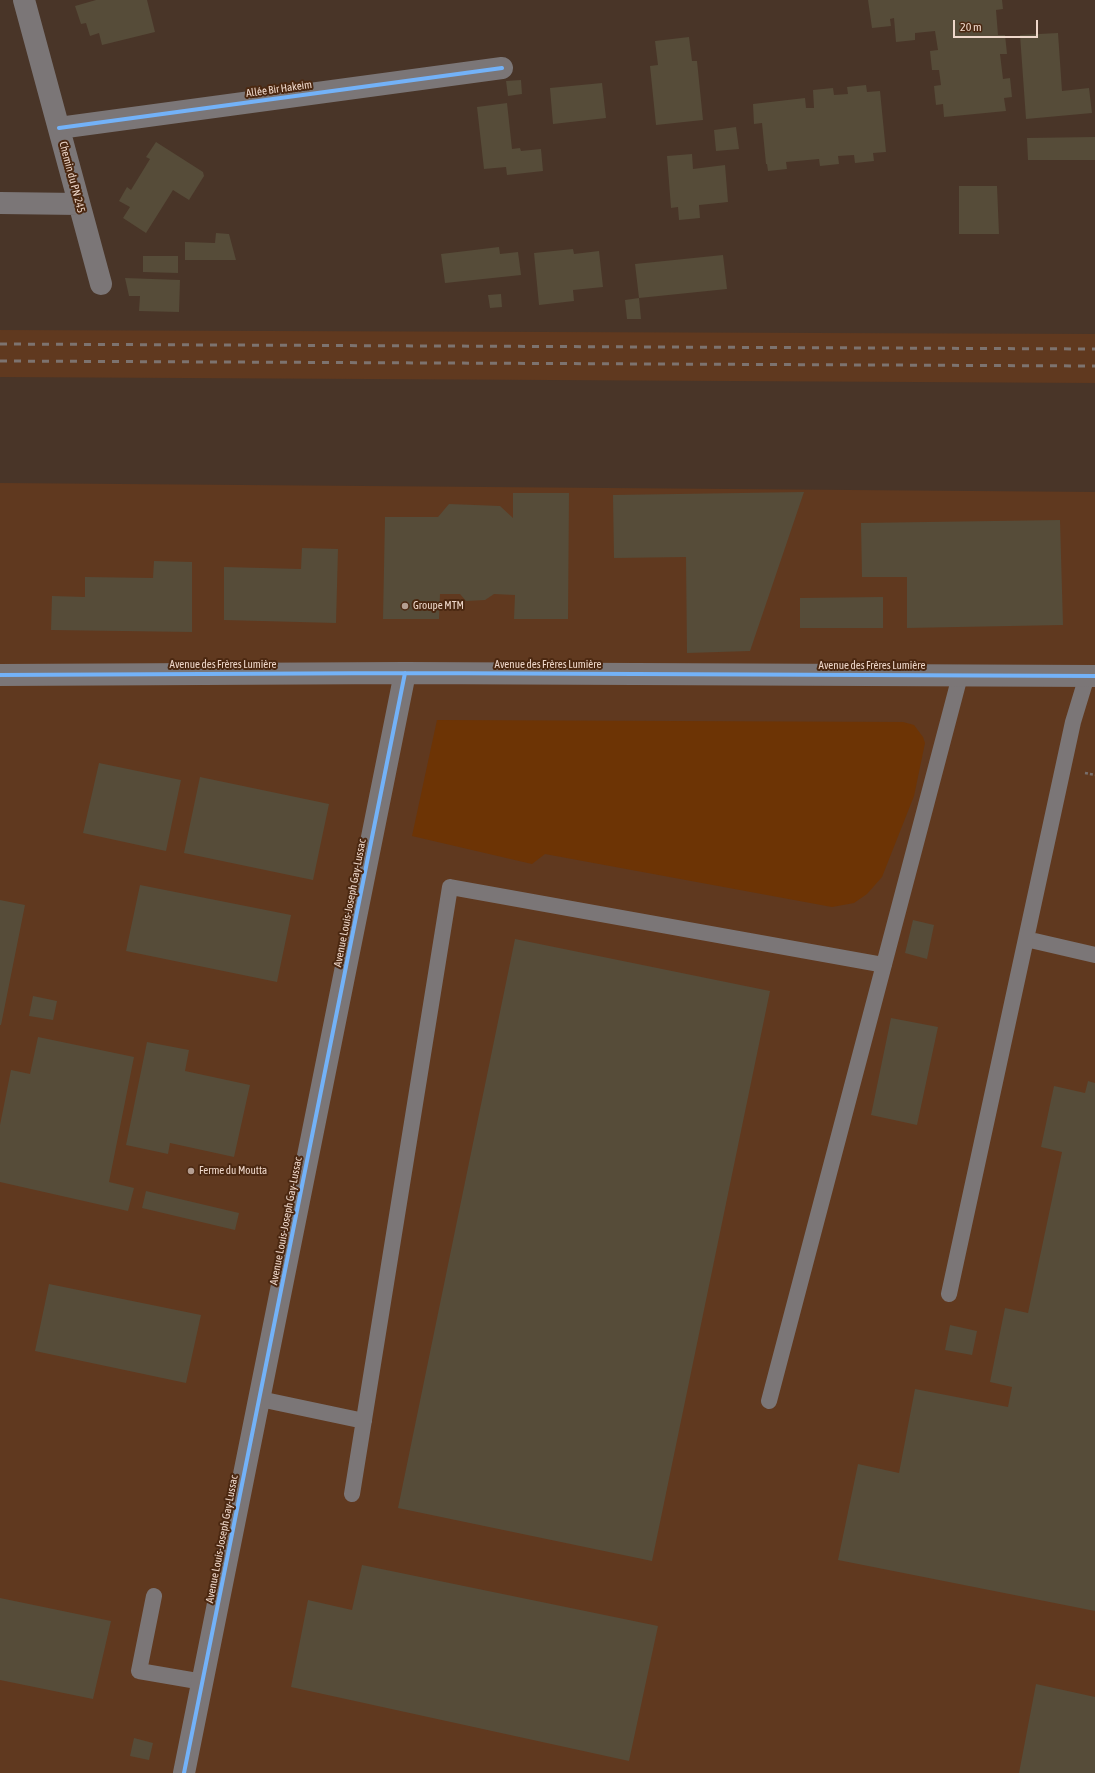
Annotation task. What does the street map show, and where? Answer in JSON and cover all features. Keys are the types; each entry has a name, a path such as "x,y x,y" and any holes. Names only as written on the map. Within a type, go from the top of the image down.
{"street":[{"name":"Chemin du PN 245","path":"24,0 101,284"},
{"name":"Allée Bir Hakeim","path":"59,128 502,68"},
{"path":"0,203 79,204"},
{"name":"Avenue des Frères Lumière","path":"0,675 405,673 1091,676"},
{"name":"Avenue Louis-Joseph Gay-Lussac","path":"184,1773 405,673"}],"lane":[{"path":"769,1401 960,676"},
{"path":"949,1294 1073,722 1091,676"},
{"path":"352,1494 450,887 884,965"},
{"path":"1026,939 1095,955"},
{"path":"260,1399 364,1421"},
{"path":"154,1596 139,1671 203,1682"}],"shaded area":[{"path":"0,330 1095,334 1095,383 0,377"},
{"path":"0,483 1095,492 1095,1773 0,1773"},
{"path":"437,720 903,722 914,725 923,737 925,743 914,796 882,877 867,894 854,903 832,907 545,854 532,864 412,836"}],"building":[{"path":"96,0 147,0 155,32 102,45 99,33 90,36 86,23 81,24 75,6"},
{"path":"868,0 1002,0 1003,9 996,10 998,35 1005,35 1007,54 1000,54 1003,79 1010,78 1012,97 1004,98 1006,111 944,117 943,104 936,105 934,86 941,85 939,70 932,70 930,51 938,50 935,31 915,33 915,40 896,42 894,18 890,19 891,26 872,28"},
{"path":"1058,33 1062,91 1089,88 1092,113 1026,119 1020,35"},
{"path":"689,37 692,61 697,61 703,120 656,125 650,66 658,65 655,41"},
{"path":"521,80 522,94 508,96 506,81"},
{"path":"602,83 606,118 553,124 550,88"},
{"path":"866,85 867,92 880,91 886,152 873,153 874,161 855,163 854,155 838,156 839,164 820,166 819,159 786,162 787,169 768,171 762,123 754,124 753,104 805,98 806,108 814,108 813,90 833,88 834,95 848,94 847,87"},
{"path":"507,103 512,149 520,148 521,151 541,149 543,171 507,175 506,167 484,169 477,107"},
{"path":"736,127 739,149 716,151 714,130"},
{"path":"1095,137 1095,160 1028,160 1027,138"},
{"path":"156,142 203,172 204,176 189,200 173,190 146,233 123,218 130,207 119,201 127,187 131,190 150,159 146,157"},
{"path":"692,154 693,169 725,165 728,202 699,205 700,218 679,220 678,207 671,208 667,156"},
{"path":"959,186 997,186 999,234 959,234"},
{"path":"216,233 229,234 236,260 185,260 185,242 215,243"},
{"path":"499,247 500,254 518,252 521,275 445,283 441,254"},
{"path":"573,249 574,254 599,251 603,287 573,290 574,301 539,305 534,253"},
{"path":"723,255 727,289 639,298 635,264"},
{"path":"143,256 178,256 178,273 143,272"},
{"path":"125,278 180,280 179,312 139,311 140,296 129,296"},
{"path":"501,294 502,307 490,308 488,295"},
{"path":"639,298 641,319 627,319 625,300"},
{"path":"804,492 750,651 687,653 686,557 614,558 613,495"},
{"path":"513,493 569,493 568,619 514,619 515,595 494,594 485,600 466,601 460,594 440,594 439,619 383,619 385,517 438,517 449,504 500,506 513,518"},
{"path":"1060,520 1063,625 907,628 907,577 862,577 861,523"},
{"path":"302,548 338,549 336,623 224,620 224,567 301,569"},
{"path":"154,561 192,562 192,632 51,630 52,596 85,597 85,577 153,578"},
{"path":"883,597 883,628 800,628 800,598"},
{"path":"99,763 181,780 166,851 83,833"},
{"path":"200,777 329,804 313,880 184,853"},
{"path":"140,885 291,915 277,982 126,951"},
{"path":"0,900 25,905 1,1025 0,1025"},
{"path":"913,920 934,925 927,959 905,953"},
{"path":"515,939 770,991 652,1561 398,1508"},
{"path":"33,996 57,1001 53,1020 29,1016"},
{"path":"891,1018 938,1027 917,1125 871,1115"},
{"path":"38,1037 134,1057 109,1182 134,1188 128,1211 0,1182 0,1125 11,1070 30,1074"},
{"path":"147,1042 189,1050 185,1071 250,1085 234,1157 170,1143 168,1154 126,1145"},
{"path":"1088,1081 1095,1083 1095,1611 838,1560 858,1464 899,1473 915,1389 1008,1407 1012,1387 990,1382 1005,1308 1028,1313 1062,1152 1041,1147 1054,1086 1085,1093"},
{"path":"146,1191 239,1213 235,1230 142,1208"},
{"path":"49,1284 201,1315 186,1383 35,1351"},
{"path":"950,1325 977,1331 972,1355 945,1350"},
{"path":"362,1565 658,1626 629,1761 291,1687 308,1600 352,1610"},
{"path":"0,1598 111,1621 93,1699 0,1680"},
{"path":"1036,1684 1095,1697 1095,1773 1019,1773"},
{"path":"134,1738 153,1743 149,1760 130,1756"}],"railway":[{"path":"0,344 1095,349"},
{"path":"0,361 1095,366"}],"cycle path":[{"path":"59,128 502,68"},
{"path":"0,675 405,673 1095,676"},
{"path":"184,1773 405,673"}],"place":[{"name":"Groupe MTM","path":"405,606"},
{"name":"Ferme du Moutta","path":"191,1171"}]}
